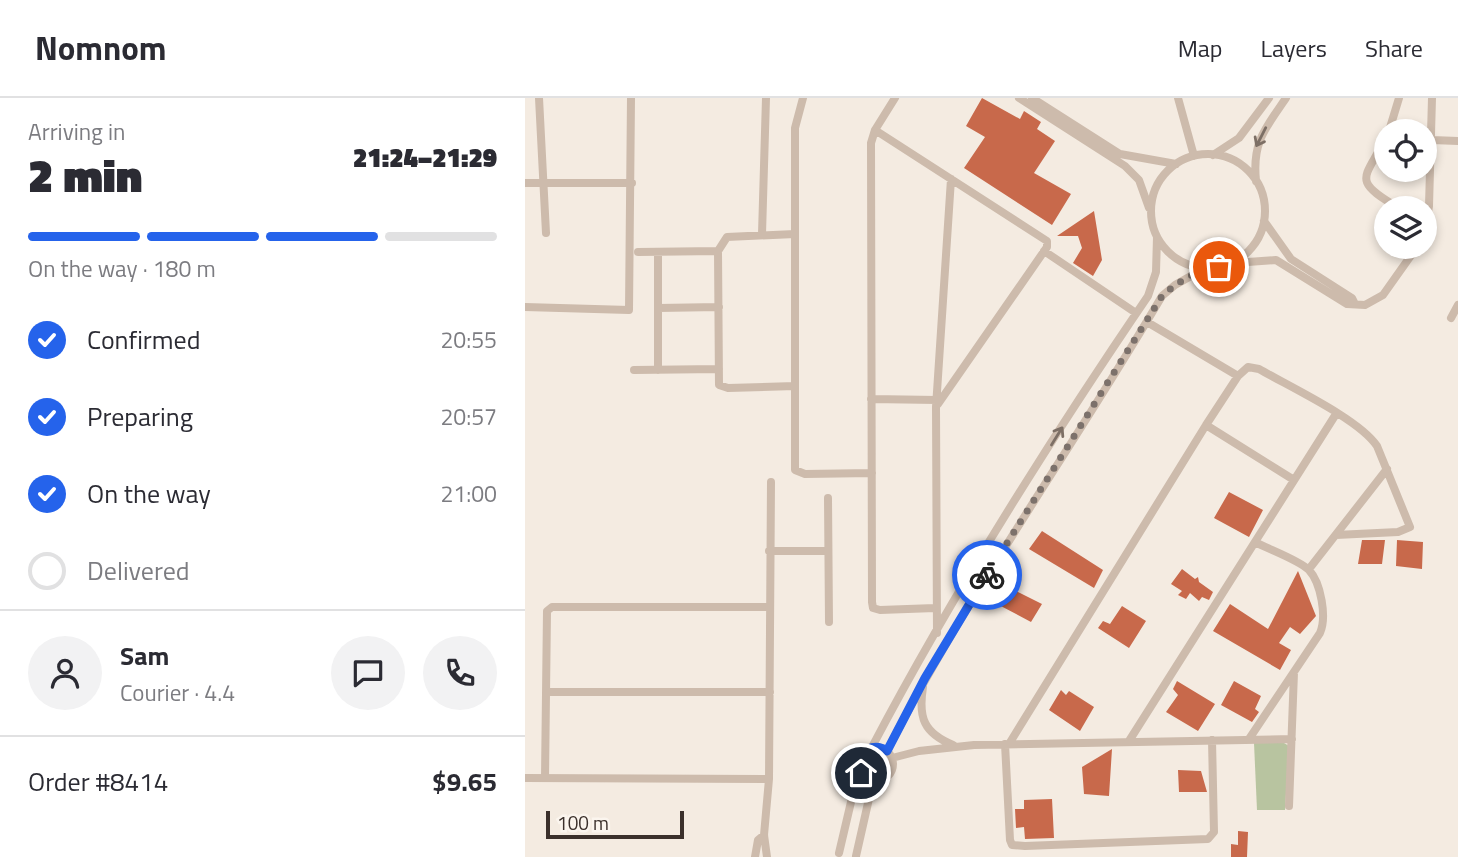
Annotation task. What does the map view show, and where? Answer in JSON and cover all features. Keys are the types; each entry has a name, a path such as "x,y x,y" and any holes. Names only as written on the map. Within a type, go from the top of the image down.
{"street":[{"path":"539,98 546,233"},
{"path":"525,306 629,310 631,98"},
{"path":"762,234 766,98"},
{"path":"803,98 795,128 795,470 804,474 872,473"},
{"path":"895,98 875,130 871,157 873,608 935,608"},
{"path":"873,781 856,856 835,855 863,753 872,747 908,678 1154,283 1157,237 1139,180 1125,166 1019,98"},
{"path":"1031,98 1120,154 1176,164"},
{"path":"1178,98 1194,156"},
{"path":"1213,155 1239,138 1269,98"},
{"path":"1256,182 1255,157 1258,142 1286,98"},
{"path":"1393,119 1399,98"},
{"path":"1432,98 1432,119"},
{"path":"875,130 1043,238 1048,245 937,403"},
{"path":"1437,140 1458,141"},
{"path":"1151,214 1157,186 1176,164 1194,156 1213,155 1243,167 1256,182 1264,201 1264,222 1256,242 1231,263"},
{"path":"1374,156 1365,171 1366,181 1373,192 1380,196"},
{"path":"937,633 937,403 951,179"},
{"path":"525,183 632,183"},
{"path":"1264,222 1291,259 1352,298 1354,302"},
{"path":"795,234 727,237 718,251 719,385 727,388 795,386"},
{"path":"1157,237 1177,259 1205,268"},
{"path":"638,252 718,251"},
{"path":"1044,251 1136,313"},
{"path":"658,252 659,370"},
{"path":"859,768 864,776 873,781 889,775 889,755 923,681 1042,485 1162,296 1175,285 1205,268 1276,260 1347,303 1371,304 1383,295 1408,259"},
{"path":"1451,318 1458,305"},
{"path":"658,308 719,307"},
{"path":"1147,322 1238,376"},
{"path":"1212,740 1214,832 1208,839 1012,845 1007,744 1206,425 1238,376 1248,367 1259,369 1369,435 1411,524 1409,529 1336,535"},
{"path":"634,370 719,369"},
{"path":"871,399 937,403"},
{"path":"1129,741 1336,414"},
{"path":"1206,425 1294,480"},
{"path":"1308,569 1387,469"},
{"path":"767,857 764,835 769,779 768,607 771,482"},
{"path":"828,498 829,622"},
{"path":"1249,739 1323,627 1319,597 1308,569 1255,542"},
{"path":"769,551 828,551"},
{"path":"545,778 547,611 552,607 768,607"},
{"path":"1289,806 1293,672"},
{"path":"908,678 923,681"},
{"path":"923,681 920,711 924,725 935,736 956,746"},
{"path":"546,692 770,692"},
{"path":"872,747 889,755 956,746 1292,739"},
{"path":"525,778 769,779"},
{"path":"755,857 758,839 764,835"}],"green space":[{"path":"1254,743 1284,743 1289,746 1285,810 1257,810"}],"building":[{"path":"982,98 1020,119 1024,111 1041,122 1037,129 1055,141 1034,173 1071,194 1052,225 964,168 985,137 966,126"},
{"path":"1094,211 1102,260 1093,276 1073,263 1082,248 1078,236 1057,236"},
{"path":"1229,492 1263,510 1249,537 1214,518"},
{"path":"1042,531 1103,570 1094,588 1029,549"},
{"path":"1362,540 1385,540 1382,564 1358,564"},
{"path":"1397,540 1423,542 1422,569 1396,566"},
{"path":"1182,569 1195,579 1198,577 1199,582 1213,592 1209,600 1202,597 1199,601 1190,593 1186,599 1178,595 1182,591 1171,584"},
{"path":"1298,571 1316,616 1300,634 1290,627 1279,643 1291,650 1280,670 1213,631 1230,604 1268,629"},
{"path":"1008,587 1042,604 1031,622 997,604"},
{"path":"1122,606 1146,621 1129,648 1098,628 1103,621 1110,624"},
{"path":"1177,681 1215,704 1198,731 1166,712 1178,695 1173,689"},
{"path":"1234,681 1261,696 1255,709 1259,712 1252,722 1221,705"},
{"path":"1061,690 1066,695 1069,691 1094,707 1080,731 1049,710"},
{"path":"1112,749 1109,796 1084,794 1082,767"},
{"path":"1178,770 1201,771 1207,792 1179,792"},
{"path":"1052,799 1054,838 1025,839 1024,827 1016,828 1015,809 1024,809 1024,800"},
{"path":"1238,831 1248,832 1247,857 1231,857 1231,844 1238,845"}],"way so far":[{"path":"987,575 1162,296 1175,285 1205,268 1219,267"}],"route":[{"path":"861,773 860,757 867,749 877,747 887,751 925,678 987,575"}]}
